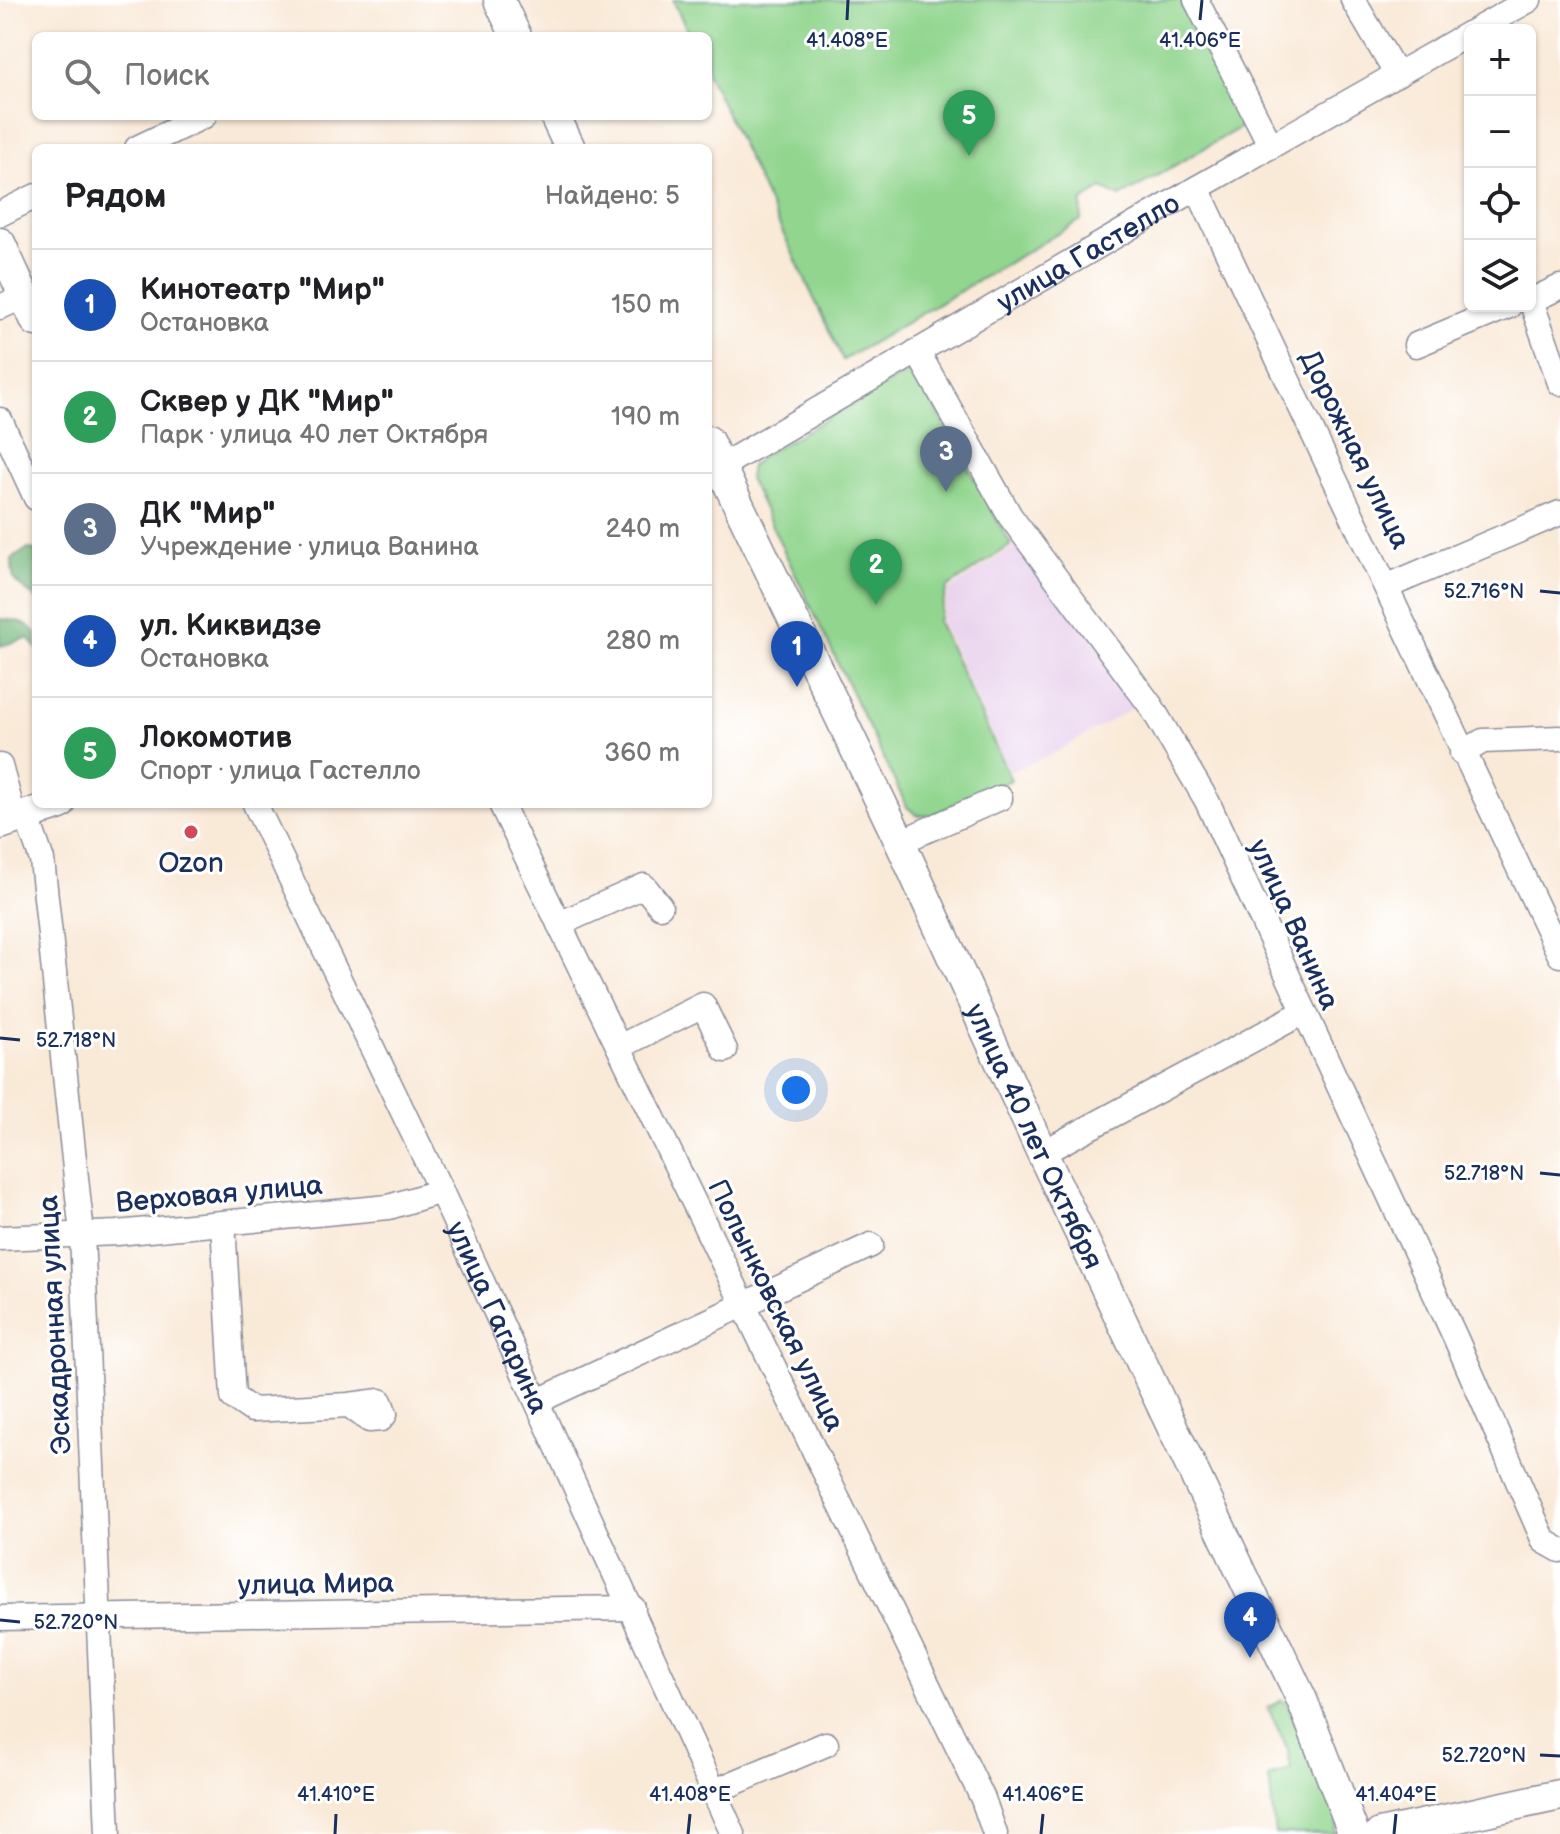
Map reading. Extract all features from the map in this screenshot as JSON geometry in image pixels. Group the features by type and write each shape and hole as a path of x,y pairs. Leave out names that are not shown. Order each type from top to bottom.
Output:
{"main road":[{"path":"499,0 514,32"},
{"path":"557,120 568,144"},
{"path":"0,243 20,308"},
{"name":"улица 40 лет Октября","path":"712,461 900,842 1042,1153 1302,1700 1354,1834"},
{"path":"14,821 49,808"},
{"path":"1380,1834 1560,1795"}],"street":[{"path":"1196,0 1271,146"},
{"path":"1353,0 1397,75"},
{"path":"1485,24 1514,4"},
{"name":"улица Гастелло","path":"712,461 917,351 1464,36"},
{"path":"145,144 196,120"},
{"name":"Дорожная улица","path":"1197,188 1560,955"},
{"path":"0,214 32,198"},
{"path":"1536,298 1560,287"},
{"path":"1416,345 1495,312"},
{"path":"1534,312 1560,383"},
{"name":"улица Ванина","path":"917,351 1010,516 1151,706 1199,788 1456,1339 1544,1541 1560,1550"},
{"path":"0,420 32,489"},
{"path":"1388,586 1560,513"},
{"path":"1462,753 1483,741 1560,738"},
{"name":"Эскадронная улица","path":"0,766 14,821 42,860 82,1234 108,1834"},
{"path":"900,842 1000,798"},
{"name":"улица Гагарина","path":"257,808 441,1191 733,1834"},
{"name":"Полынковская улица","path":"503,808 983,1799 995,1834"},
{"path":"559,924 644,886 660,906"},
{"path":"619,1047 703,1005 725,1050"},
{"path":"1042,1153 1302,1013"},
{"name":"Верховая улица","path":"0,1238 223,1223 389,1207 441,1191"},
{"path":"223,1223 233,1397 252,1410 349,1405"},
{"path":"538,1401 871,1245"},
{"name":"улица Мира","path":"0,1618 633,1608"},
{"path":"715,1791 826,1744"}],"shaded area":[{"path":"1021,542 1141,703 1056,752 1010,772 941,622 949,590"}],"green space":[{"path":"673,0 1182,0 1246,124 1120,197 1103,188 1082,201 1081,220 843,360 712,82 712,32 688,32"},
{"path":"914,369 1011,545 947,588 938,622 1011,780 929,816 917,815 907,807 749,478 751,466 762,456"},
{"path":"27,549 32,550 32,596 15,580 12,559"},
{"path":"0,619 20,622 32,629 32,643 28,638 0,646"},
{"path":"1282,1700 1287,1704 1338,1817 1335,1834 1275,1834 1269,1777 1291,1769 1288,1750 1268,1708"}],"place":[{"name":"Локомотив","path":"969,156"},
{"name":"ДК \"Мир\"","path":"946,492"},
{"name":"Сквер у ДК \"Мир\"","path":"876,605"},
{"name":"Кинотеатр \"Мир\"","path":"797,687"},
{"name":"Ozon","path":"191,832"},
{"name":"ул. Киквидзе","path":"1250,1658"}]}
